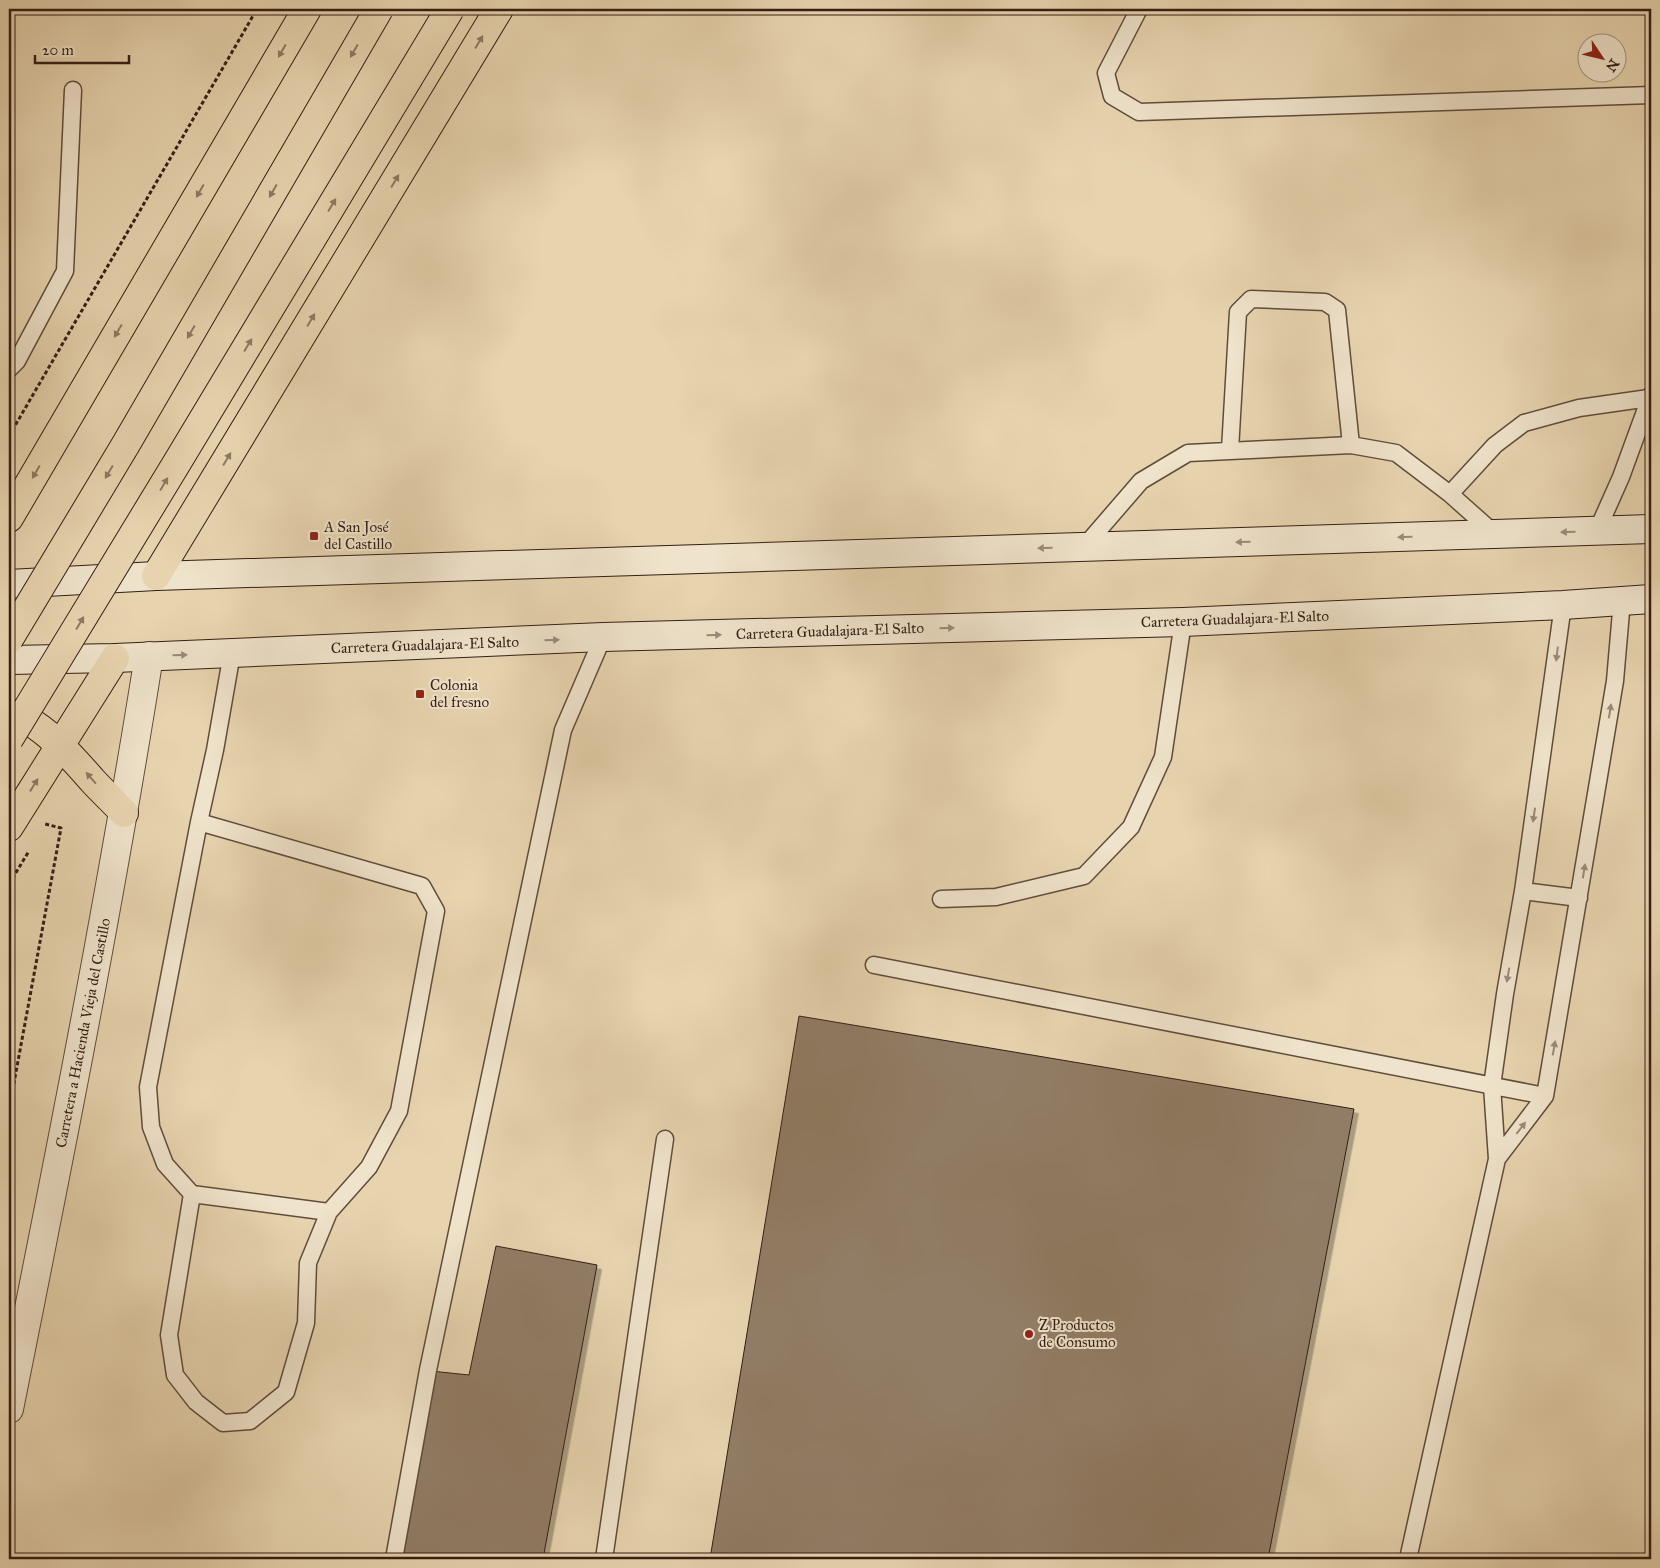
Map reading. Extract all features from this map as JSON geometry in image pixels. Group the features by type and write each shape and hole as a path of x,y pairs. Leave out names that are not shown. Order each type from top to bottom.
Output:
{"highway":[{"path":"9,518 307,9"},
{"path":"9,639 136,427 379,9"},
{"path":"9,739 450,9"},
{"path":"156,576 499,9"},
{"path":"9,827 114,658"},
{"path":"9,713 15,714 38,728 59,745 124,813"}],"main road":[{"path":"9,584 156,576 1651,529"},
{"name":"Carretera Guadalajara-El Salto","path":"9,660 114,658 603,638 1183,622 1562,605 1651,599"},
{"name":"Carretera a Hacienda Vieja del Castillo","path":"9,1409 60,1154 124,813 150,656"}],"lane":[{"path":"1139,9 1106,73 1112,96 1139,112 1651,95"},
{"path":"9,369 18,361 64,271 73,90"},
{"path":"1230,450 1238,312 1251,299 1325,302 1337,310 1351,446"},
{"path":"1450,494 1495,445 1524,423 1579,408 1650,396 1621,477 1597,531"},
{"path":"1084,547 1141,481 1188,453 1351,446 1396,453 1450,494 1495,534"},
{"path":"1497,1159 1545,1096 1615,681 1622,600"},
{"path":"1408,1559 1497,1159 1492,1086 1504,994 1523,891 1562,605"},
{"path":"940,899 996,897 1084,876 1131,827 1164,756 1183,622"},
{"path":"394,1559 428,1370 563,730 603,638"},
{"path":"232,653 215,750 199,822 148,1087 151,1127 165,1164 192,1194 329,1212"},
{"path":"192,1194 169,1335 176,1375 196,1402 223,1423 250,1421 286,1392 306,1323 308,1263 329,1212 369,1167 399,1110 436,911 422,886 199,822"},
{"path":"1523,891 1579,898"},
{"path":"874,965 1545,1096"},
{"path":"604,1559 665,1139"}],"path":[{"path":"9,436 257,9"},
{"path":"9,1110 61,828 45,824"},
{"path":"9,884 29,850"}],"building":[{"name":"Z Productos de Consumo","path":"799,1016 1354,1109 1268,1559 710,1559"},
{"path":"496,1246 597,1265 543,1559 396,1559 431,1371 469,1375"}],"place":[{"name":"A San José del Castillo","path":"314,536"},
{"name":"Colonia del fresno","path":"420,694"},
{"name":"Z Productos de Consumo","path":"1029,1334"}]}
